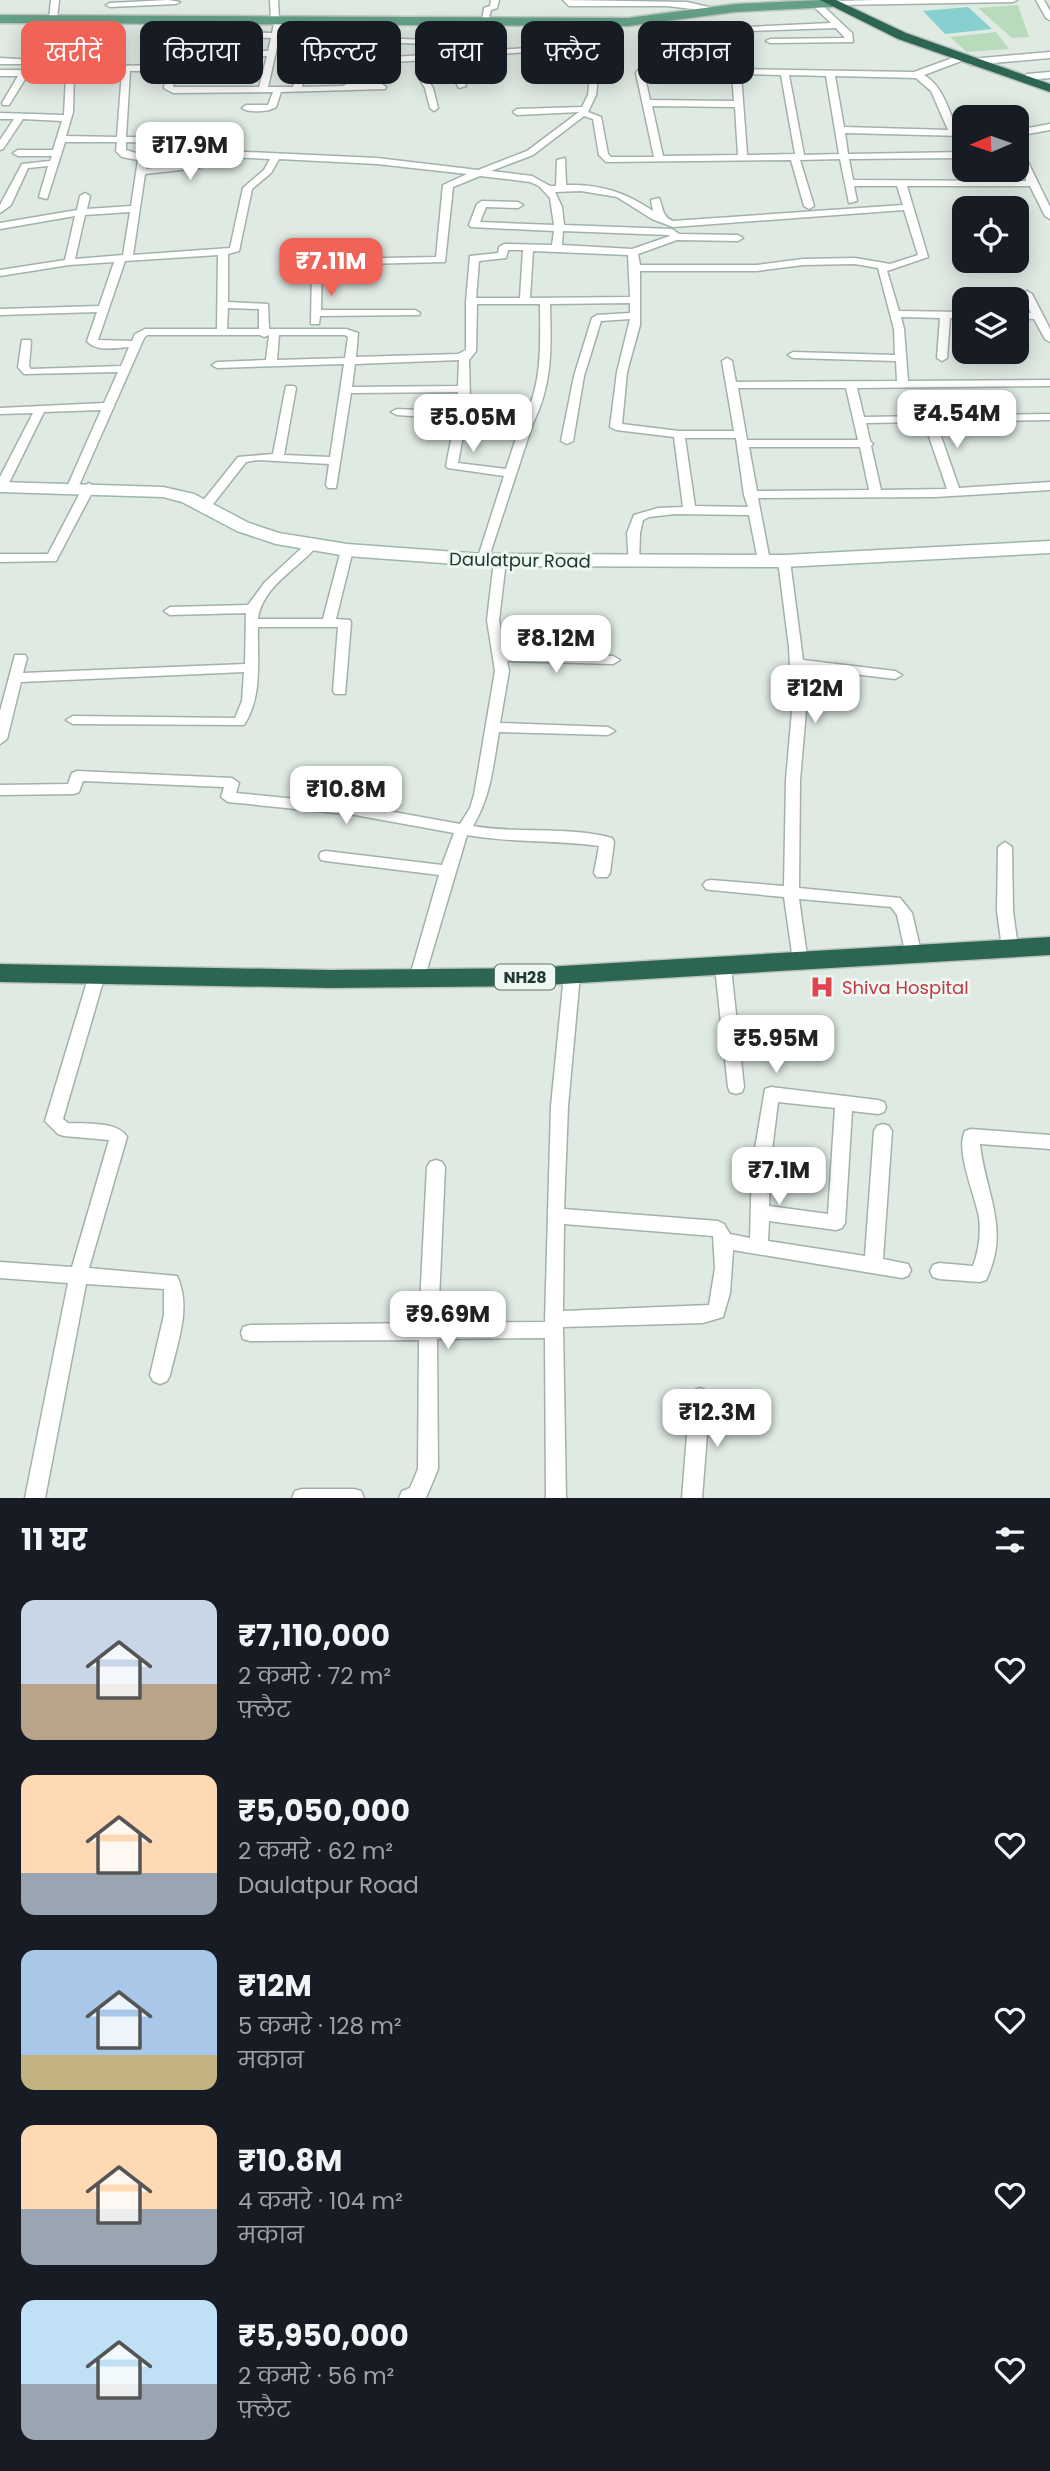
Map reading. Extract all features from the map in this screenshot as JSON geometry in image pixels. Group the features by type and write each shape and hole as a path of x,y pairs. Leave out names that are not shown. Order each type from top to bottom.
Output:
{"highway":[{"path":"829,2 882,28 1050,86"},
{"path":"829,2 971,60 1050,86"},
{"name":"NH28","path":"0,973 417,979 723,968 1050,946"}],"main road":[{"path":"624,21 654,20 718,10 829,2"},
{"path":"0,19 277,21"},
{"path":"304,21 458,21"}],"street":[{"path":"55,0 58,19"},
{"path":"263,89 277,21 274,0"},
{"path":"489,21 488,8 493,8 495,0"},
{"path":"568,0 569,4 686,2 708,5 718,10"},
{"path":"770,41 848,42 849,35 838,25 829,2 1013,0"},
{"path":"1040,0 1050,18"},
{"path":"109,19 110,3 176,2"},
{"path":"754,30 838,25"},
{"path":"263,36 275,36"},
{"path":"263,54 272,54"},
{"path":"915,75 971,60 1050,55"},
{"path":"0,61 21,62"},
{"path":"126,69 140,69"},
{"path":"754,71 915,75 928,79 952,121"},
{"path":"785,71 797,157 809,206"},
{"path":"830,72 852,201"},
{"path":"0,74 21,73"},
{"path":"1027,77 1050,75"},
{"path":"6,103 21,79"},
{"path":"1,86 21,84"},
{"path":"44,197 63,139 69,84"},
{"path":"125,84 120,138 122,153 142,156 142,172 124,260 93,343 136,344"},
{"path":"169,84 168,88 173,90 382,87"},
{"path":"298,89 299,84"},
{"path":"427,84 434,108"},
{"path":"288,262 441,260 447,186 541,147 584,111 592,95 593,84"},
{"path":"642,84 659,160"},
{"path":"737,84 743,158"},
{"path":"246,108 272,107 278,89"},
{"path":"646,103 738,103"},
{"path":"517,112 584,111 597,117 606,159 952,155"},
{"path":"0,116 67,118"},
{"path":"0,147 20,117"},
{"path":"1029,131 1050,127"},
{"path":"842,130 952,133"},
{"path":"63,139 120,138 177,142 226,154 377,161 532,179 556,189 605,190 630,200 664,222 705,224 908,207"},
{"path":"18,153 55,158"},
{"path":"142,172 198,165 226,154"},
{"path":"0,273 69,262 223,252 236,248 248,188 268,170 275,157"},
{"path":"0,210 25,166 55,158"},
{"path":"558,248 556,189 562,160"},
{"path":"1029,176 1050,216"},
{"path":"849,183 1032,182"},
{"path":"635,268 757,268 803,262 855,261 887,266 923,257 901,183"},
{"path":"69,262 85,195"},
{"path":"656,200 657,210 664,222"},
{"path":"519,205 482,204 474,225 672,232 676,237"},
{"path":"0,226 83,212 135,209"},
{"path":"511,473 452,466 464,400 464,360 471,351 474,258 502,256 504,247 633,252 676,237 738,238"},
{"path":"525,299 527,247"},
{"path":"222,333 223,252"},
{"path":"633,252 633,337 622,372 616,427 741,439 867,443"},
{"path":"314,333 317,262"},
{"path":"887,266 882,274 895,314 903,384"},
{"path":"1029,298 1049,336"},
{"path":"471,302 525,299 634,300"},
{"path":"417,979 461,830 477,808 481,795 502,671 494,635 491,561 511,473 528,420 538,402 546,353 545,299"},
{"path":"223,304 264,306 271,363"},
{"path":"1029,313 1050,307"},
{"path":"0,312 104,309"},
{"path":"315,313 415,313"},
{"path":"895,314 952,314"},
{"path":"942,358 945,314"},
{"path":"567,441 579,376 597,318 635,316"},
{"path":"0,558 52,558 81,487 107,406 139,336 145,332 354,335 332,485"},
{"path":"26,342 23,367 28,372 125,369"},
{"path":"217,365 468,355"},
{"path":"793,355 901,358"},
{"path":"727,362 764,561"},
{"path":"731,385 1050,383"},
{"path":"851,384 867,443 876,494"},
{"path":"278,458 290,388"},
{"path":"345,390 462,389"},
{"path":"0,411 107,406"},
{"path":"0,487 40,410"},
{"path":"397,412 528,420"},
{"path":"861,420 1050,417"},
{"path":"929,419 954,492"},
{"path":"680,434 690,512"},
{"path":"206,505 242,459 335,461"},
{"path":"750,495 954,492 1050,486"},
{"name":"Daulatpur Road","path":"0,487 81,487 163,492 206,505 243,527 312,545 491,561 783,561 1050,547"},
{"path":"633,562 638,519 648,513 753,511"},
{"path":"73,720 239,722 244,713 252,668 253,616 261,595 312,545"},
{"path":"329,622 347,550"},
{"path":"783,561 796,663 799,711 793,780 791,893 800,963"},
{"path":"170,611 347,625 340,691"},
{"path":"501,657 612,660"},
{"path":"0,739 20,658"},
{"path":"796,663 895,675"},
{"path":"14,678 252,668"},
{"path":"491,727 608,731"},
{"path":"0,790 74,789 77,776 232,783 228,797 355,810 494,835 564,835 607,842 601,873"},
{"path":"1006,847 1004,884 1010,948"},
{"path":"326,856 448,871"},
{"path":"711,885 895,902 904,913 914,956"},
{"path":"723,968 736,1087"},
{"path":"35,1498 78,1276 118,1137 104,1132 64,1129 54,1121 97,975"},
{"path":"556,1498 553,1325 558,1097 572,975"},
{"path":"759,1247 768,1098 777,1094 878,1107"},
{"path":"760,1212 836,1223 844,1103"},
{"path":"873,1265 883,1131"},
{"path":"939,1270 980,1274 986,1258 990,1213 974,1170 971,1136 1050,1142"},
{"path":"409,1498 417,1496 429,1469 428,1332 436,1167"},
{"path":"250,1333 428,1332 703,1315 716,1311 722,1298 724,1241 718,1229 556,1216"},
{"path":"724,1241 902,1270"},
{"path":"0,1270 171,1282 175,1291 173,1310 160,1375"},
{"path":"692,1498 700,1397"},
{"path":"302,1498 354,1498"}],"green space":[{"path":"1018,5 1029,37 1012,38 978,8"},
{"path":"996,32 1009,49 967,52 950,37"}],"water":[{"path":"968,7 992,29 945,34 923,11"}],"place":[{"name":"Shiva Hospital","path":"822,987"}]}
